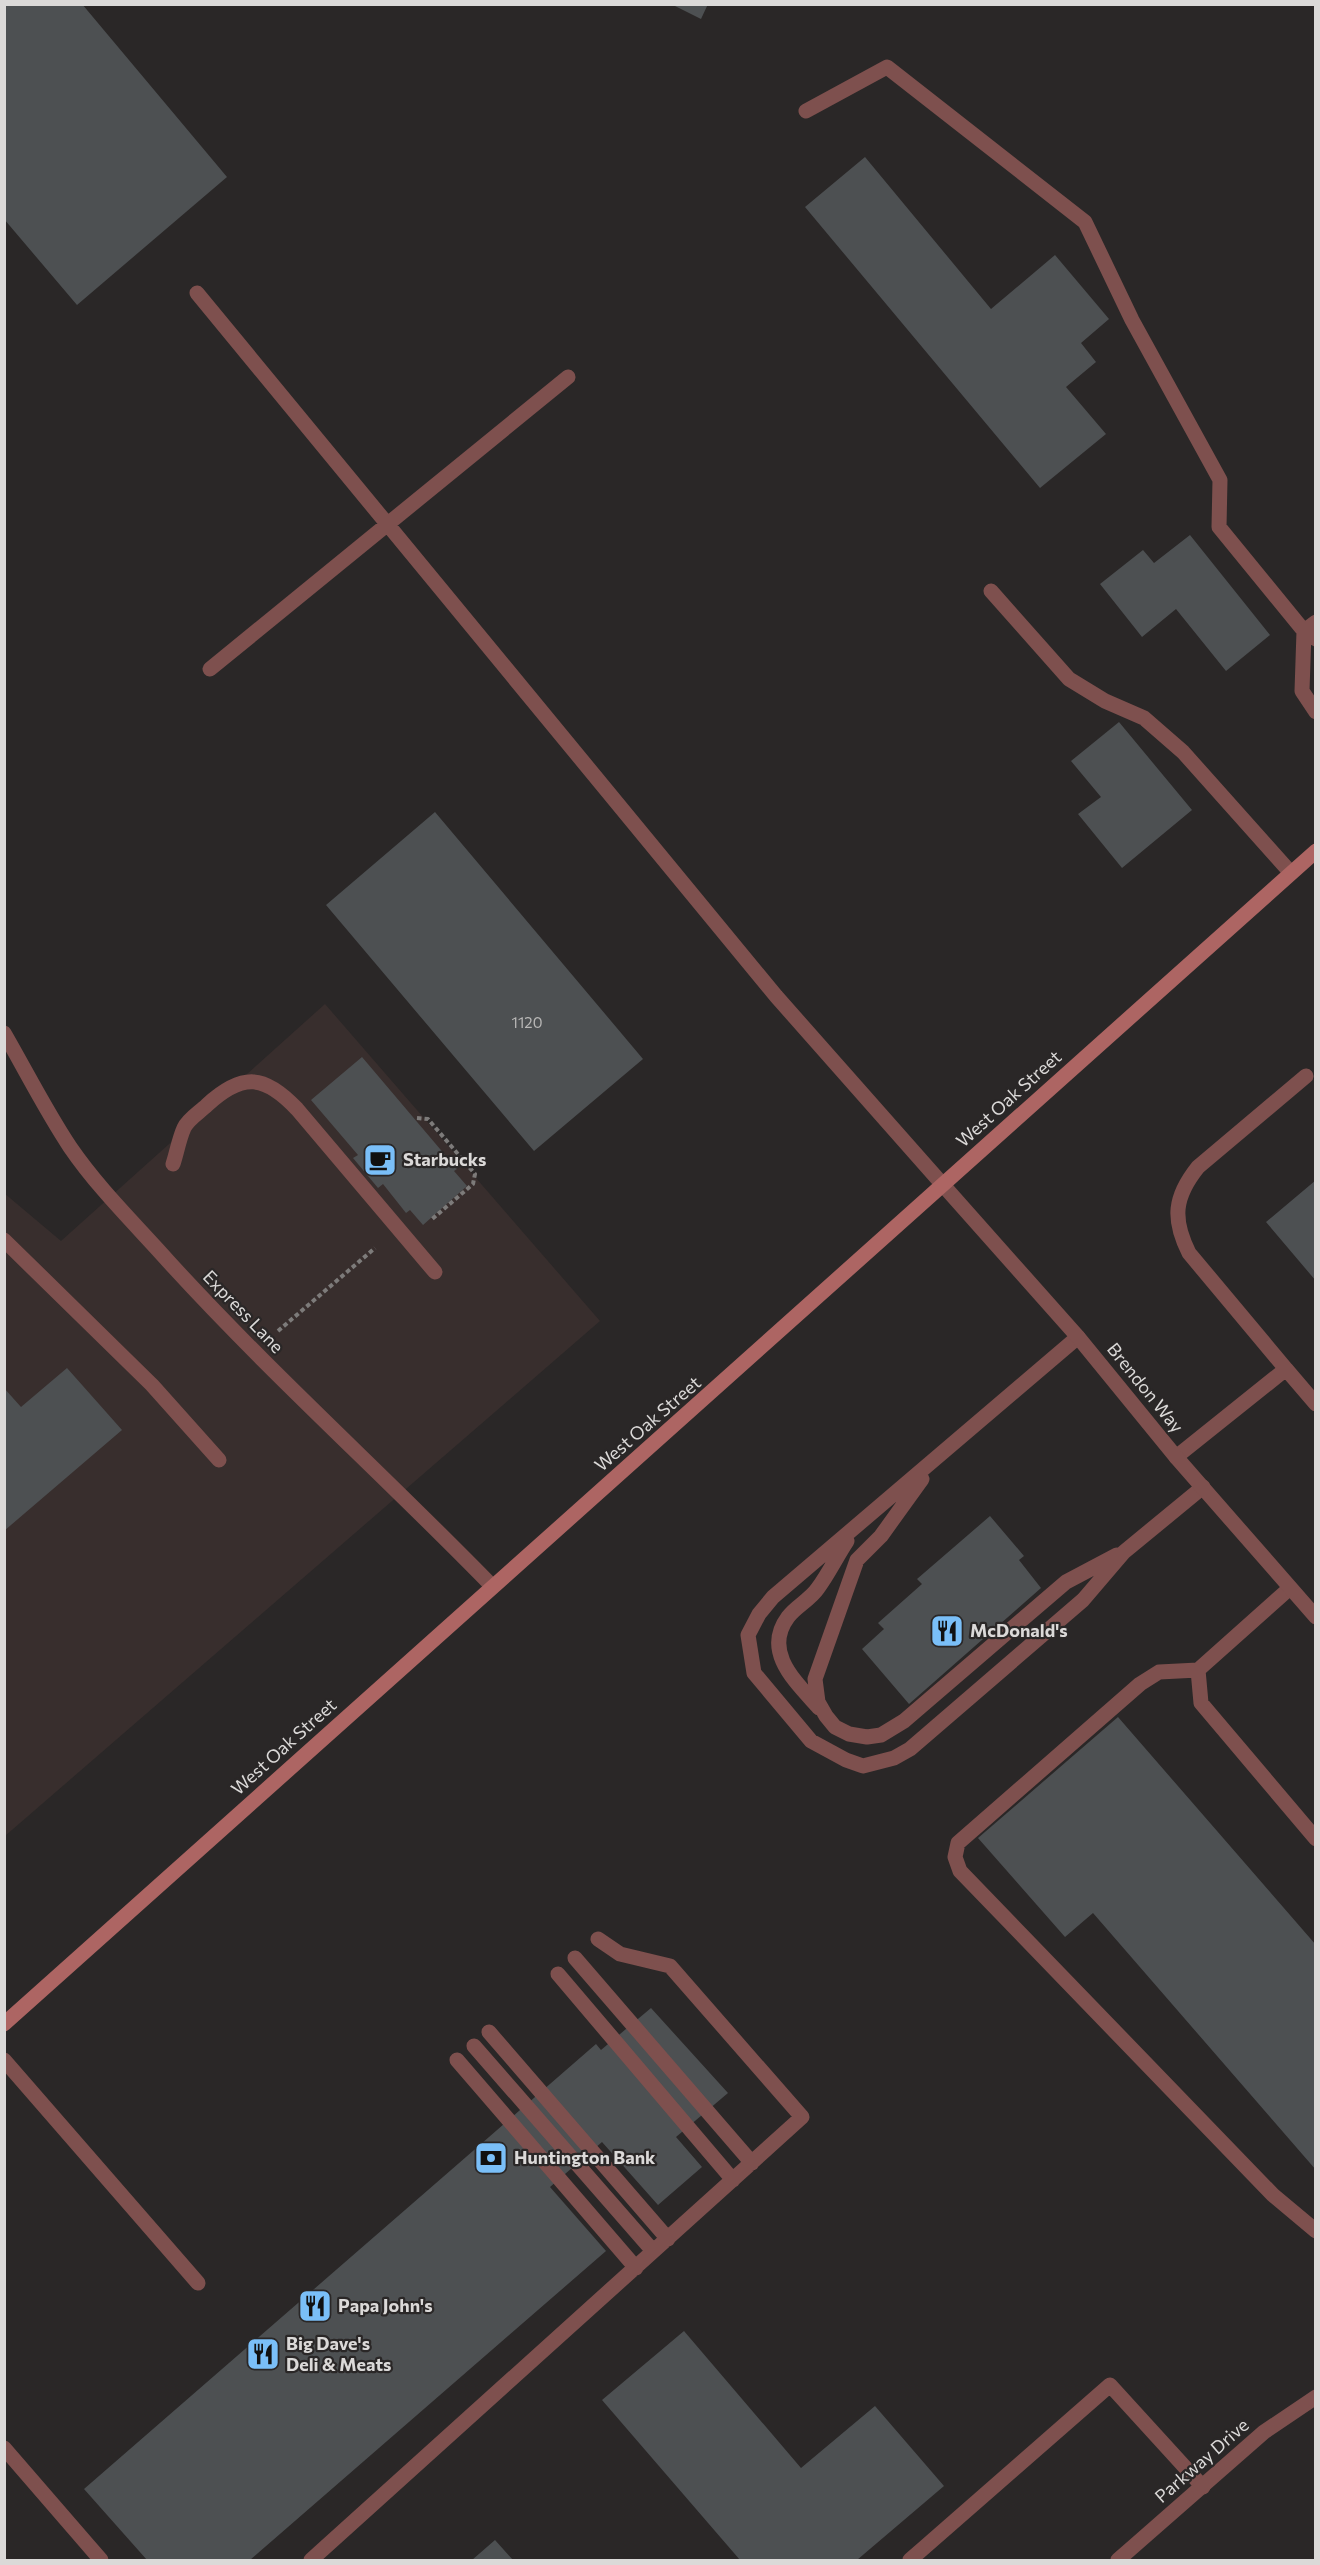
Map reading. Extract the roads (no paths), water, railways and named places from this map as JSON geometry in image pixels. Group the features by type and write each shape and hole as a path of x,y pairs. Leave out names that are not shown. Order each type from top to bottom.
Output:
{"main road":[{"name":"West Oak Street","path":"4,2024 492,1586 726,1381 1316,851"}],"street":[{"path":"806,111 887,67 1085,222 1132,320 1220,480 1219,527 1312,631 1302,691 1316,712"},
{"name":"Brendon Way","path":"197,293 776,996 1078,1337 1176,1457 1316,1617"},
{"path":"210,669 567,377"},
{"path":"991,591 1069,680 1104,701 1144,718 1183,752 1290,873"},
{"name":"Express Lane","path":"4,1033 70,1147 121,1208 209,1305 295,1393 417,1509 492,1586"},
{"path":"1306,1076 1198,1167 1184,1184 1177,1209 1179,1233 1189,1253 1316,1404"},
{"path":"173,1164 184,1126 219,1094 239,1083 261,1082 280,1091 297,1109 435,1272"},
{"path":"4,1240 152,1384 219,1460"},
{"path":"1078,1337 773,1597 759,1614 748,1635 754,1673 811,1741 846,1760 863,1766 894,1758 910,1749 1083,1600 1124,1552 1203,1487"},
{"path":"1176,1457 1286,1370"},
{"path":"826,1716 818,1702 815,1679 857,1560 881,1536 936,1460"},
{"path":"855,1528 818,1589 789,1616 778,1642 780,1657 788,1672 835,1726 849,1734 867,1737 881,1735 904,1721 1066,1582 1124,1552"},
{"path":"1290,1588 1198,1670 1159,1672 1140,1684 958,1843 955,1857 960,1871 1039,1950 1272,2195 1316,2232"},
{"path":"1198,1670 1201,1703 1316,1839"},
{"path":"311,2560 802,2117 670,1966 620,1954 598,1939"},
{"path":"575,1958 752,2163"},
{"path":"558,1974 733,2180"},
{"path":"489,2032 668,2239"},
{"path":"474,2046 653,2251"},
{"path":"4,2060 198,2283"},
{"path":"457,2060 636,2268"},
{"path":"910,2560 1110,2385 1203,2487"},
{"name":"Parkway Drive","path":"1118,2560 1264,2432 1316,2397"},
{"path":"4,2448 101,2560"}],"place":[{"name":"Starbucks","path":"380,1160"},
{"name":"McDonald's","path":"947,1631"},
{"name":"Huntington Bank","path":"491,2158"},
{"name":"Papa John's","path":"315,2306"},
{"name":"Big Dave's Deli & Meats","path":"263,2354"}]}
